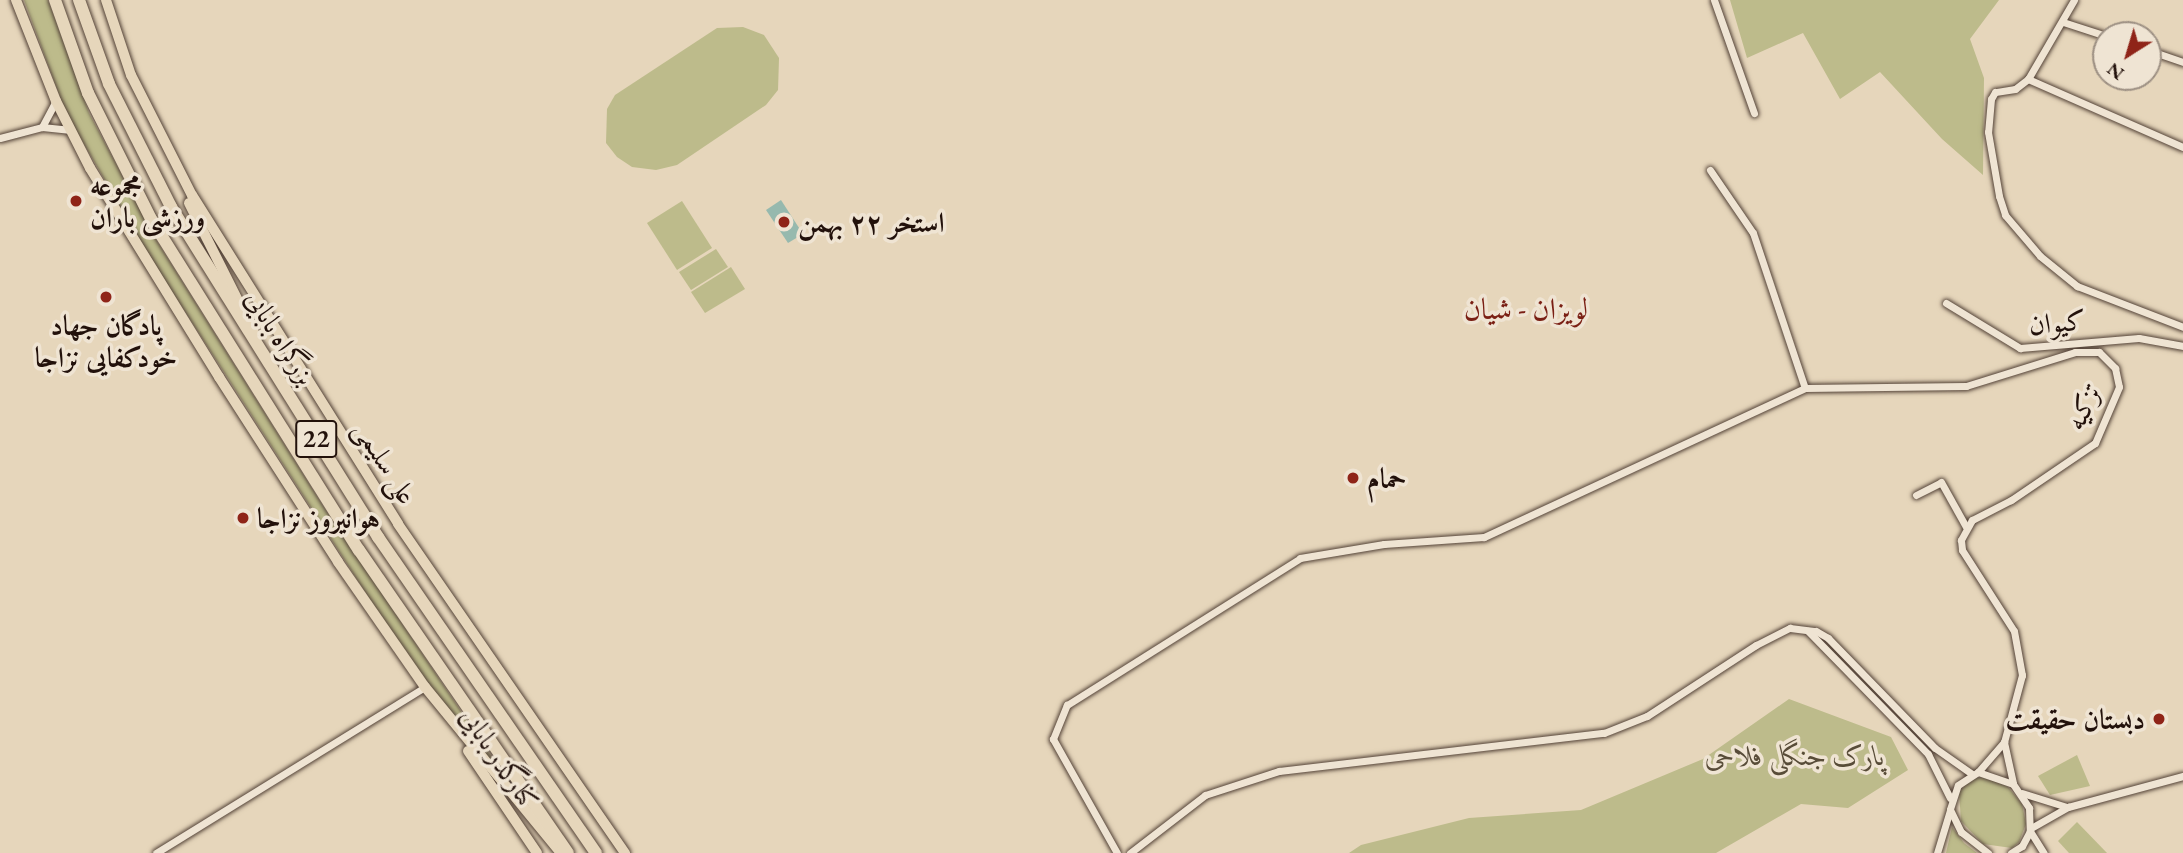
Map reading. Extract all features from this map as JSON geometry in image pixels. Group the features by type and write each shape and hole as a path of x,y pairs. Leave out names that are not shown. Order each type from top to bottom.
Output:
{"highway":[{"name":"بزرگراه بابایی","path":"55,0 88,93 151,219 359,550 568,853"},
{"name":"بزرگراه بابایی","path":"79,0 137,146 261,351 378,537 596,853"}],"main road":[{"path":"16,0 56,101 71,130 156,277 338,562 425,687 561,853"},
{"name":"علی سلیمی","path":"106,0 131,75 159,136 398,524 625,853"},
{"path":"159,136 242,303 261,351"},
{"name":"کنارگذر بابایی","path":"425,687 537,853"}],"street":[{"path":"1714,0 1754,113"},
{"path":"2074,0 2028,79 2015,89 1995,92 1991,99 1987,132 2006,215 2040,256 2077,286 2183,327"},
{"path":"2063,22 2092,31"},
{"path":"2162,55 2183,62"},
{"path":"2028,79 2183,147"},
{"path":"41,127 56,101"},
{"path":"0,138 41,127 71,130"},
{"path":"1117,853 1053,739 1067,705 1300,558 1384,544 1485,537 1805,387 1754,233 1710,170"},
{"name":"کیوان","path":"1946,303 2020,348 2139,338 2183,346"},
{"name":"تزکیه","path":"1805,387 1966,386 2075,352 2099,352 2115,369 2119,387 2095,443 1966,527"},
{"path":"1916,495 1941,482 1966,527 1962,550 2014,631 2022,675 2004,742 2013,784"},
{"path":"1130,853 1205,795 1279,771 1604,733 1647,716 1756,645 1790,628 1828,638 1935,748 1975,773 2013,784 2021,792 2029,808 2031,830 2044,853"},
{"path":"1808,631 1928,754 1950,799 1950,809 1937,853"},
{"path":"156,853 425,687"},
{"path":"1950,799 2004,742"},
{"path":"1928,754 1935,748"},
{"path":"2011,853 2022,846 2031,830 2068,807 2183,776"},
{"path":"2021,792 2068,807"},
{"path":"1950,809 1961,832 1988,853"}],"green space":[{"path":"24,0 48,0 89,113 158,243 323,506 528,811 448,713 378,612 143,246 66,113"},
{"path":"1730,0 1999,0 1970,39 1984,78 1983,175 1942,139 1880,72 1840,99 1803,33 1747,58"},
{"path":"743,27 764,35 779,58 778,90 766,105 677,165 656,170 632,167 617,157 606,143 607,109 615,95 717,28"},
{"path":"682,201 712,248 677,270 647,223"},
{"path":"716,249 728,267 691,290 679,272"},
{"path":"731,267 745,289 705,313 691,292"},
{"name":"پارک جنگلی فلاحی","path":"1789,699 1891,737 1908,770 1848,808 1801,804 1716,853 1349,853 1361,845 1469,818 1581,810 1703,759"},
{"path":"2077,755 2090,786 2050,795 2038,776"},
{"path":"1985,777 2008,787 2022,804 2026,824 2019,842 2012,848 1983,844 1961,821 1959,792 1971,779"},
{"path":"2077,822 2107,853 2069,853 2058,841"},
{"path":"1952,827 1964,843 1977,853 1946,853"}],"water":[{"name":"استخر ۲۲ بهمن","path":"781,200 803,234 788,243 766,210"}],"place":[{"name":"مجموعه ورزشی باران","path":"76,201"},
{"name":"استخر ۲۲ بهمن","path":"784,222"},
{"name":"پادگان جهاد خودکفایی نزاجا","path":"106,297"},
{"name":"حمام","path":"1353,478"},
{"name":"هوانیروز نزاجا","path":"243,518"},
{"name":"دبستان حقیقت","path":"2159,719"}],"district":[{"name":"لویزان - شیان","path":"1526,309"}]}
